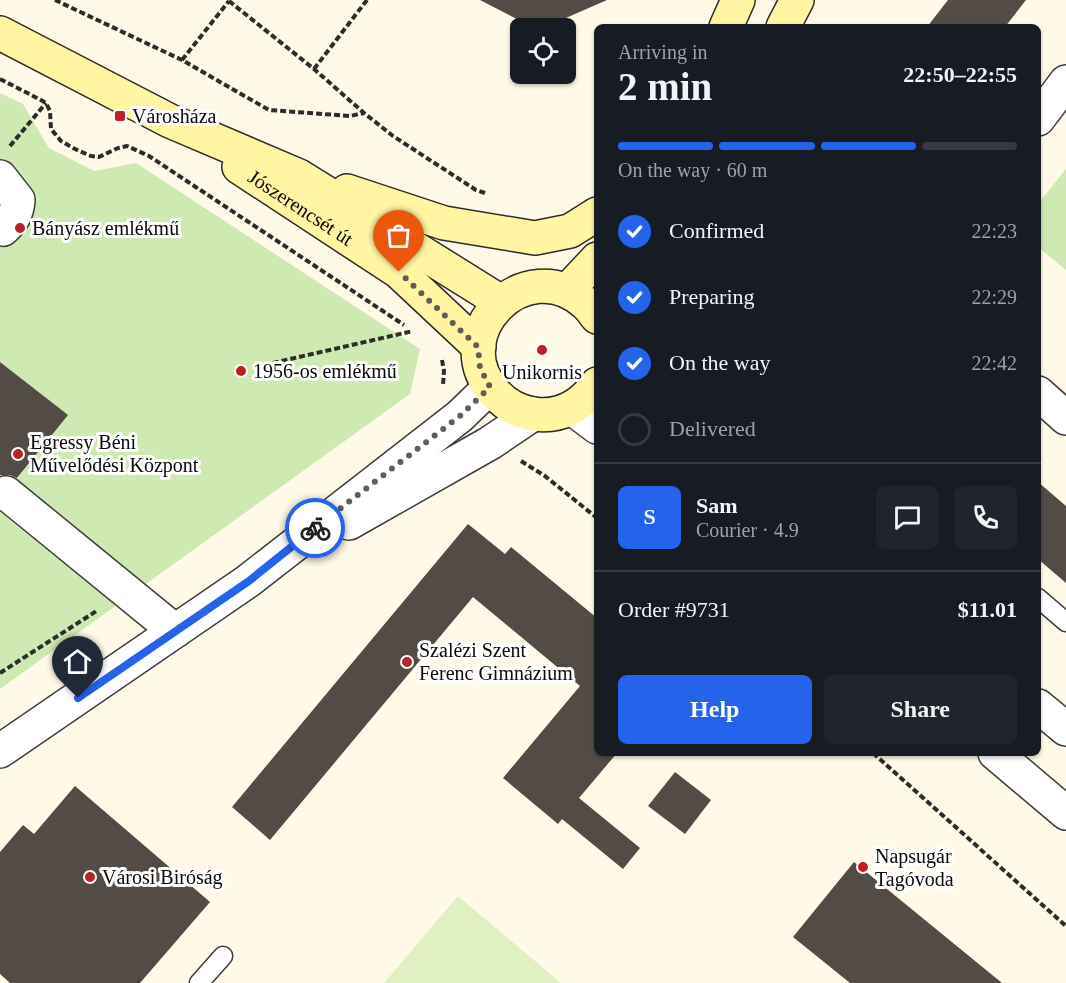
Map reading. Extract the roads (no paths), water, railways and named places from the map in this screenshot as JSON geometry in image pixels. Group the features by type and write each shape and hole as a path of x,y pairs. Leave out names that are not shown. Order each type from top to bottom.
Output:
{"street":[{"path":"727,24 738,0"},
{"path":"785,24 797,0"},
{"name":"Jószerencsét út","path":"0,33 170,121 299,176 501,302"},
{"path":"1041,115 1066,82"},
{"name":"Jószerencsét út","path":"170,121 399,272 478,347"},
{"path":"0,228 3,229 11,222 17,212 18,200 4,163"},
{"path":"299,176 444,223 535,238 570,231 594,216"},
{"path":"567,291 594,262"},
{"path":"594,313 585,302 567,291 553,287 532,288 512,294 489,315 478,347 480,368 490,387 501,400 516,410 546,415 560,412 585,417 588,396 594,388"},
{"path":"0,751 249,581 460,416 490,387"},
{"path":"1041,396 1066,418"},
{"path":"249,581 490,443 533,414"},
{"path":"6,493 175,631"},
{"path":"1041,708 1066,729"},
{"path":"999,756 1066,813"}],"lane":[{"path":"1041,601 1066,622"},
{"path":"199,983 224,956"}],"place":[{"name":"Városháza","path":"120,116"},
{"name":"Bányász emlékmű","path":"20,228"},
{"name":"Unikornis","path":"542,350"},
{"name":"1956-os emlékmű","path":"241,371"},
{"name":"Egressy Béni Művelődési Központ","path":"18,454"},
{"name":"Szalézi Szent Ferenc Gimnázium","path":"407,662"},
{"name":"Napsugár Tagóvoda","path":"863,867"},
{"name":"Városi Biróság","path":"90,877"}]}
